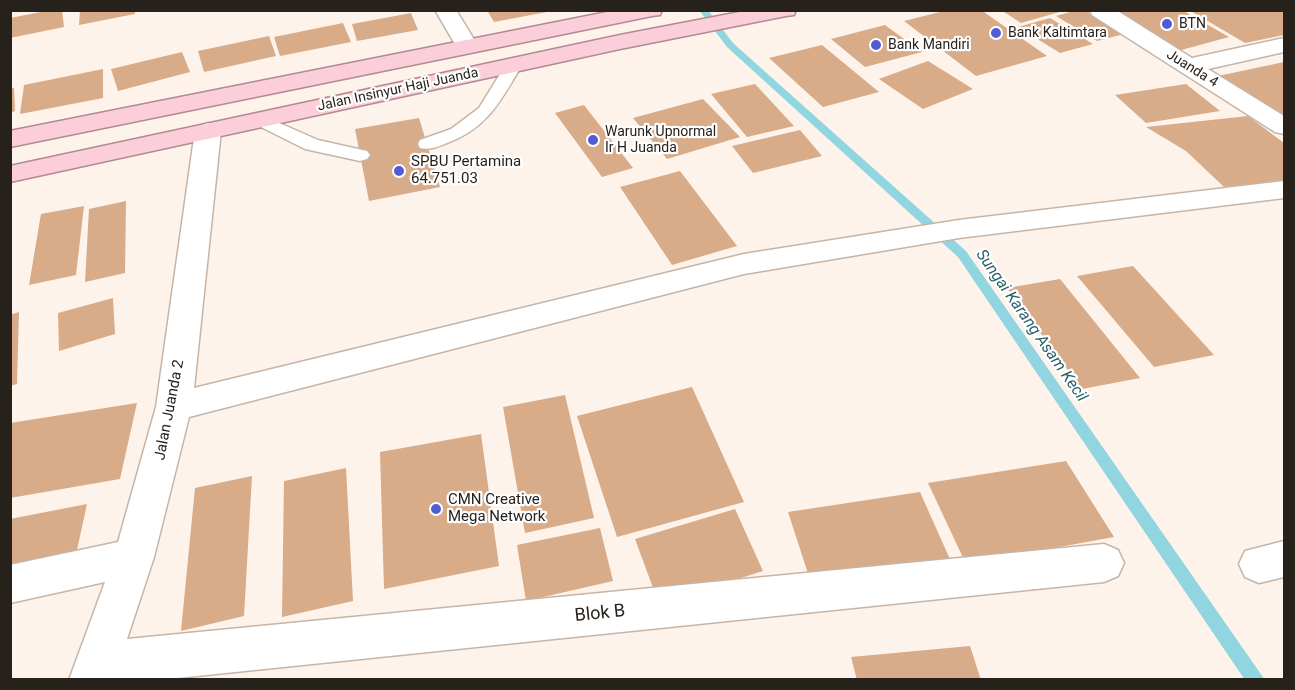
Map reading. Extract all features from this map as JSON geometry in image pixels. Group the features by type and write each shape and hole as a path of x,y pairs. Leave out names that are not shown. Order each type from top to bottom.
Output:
{"highway":[{"name":"Jalan Insinyur Haji Juanda","path":"10,139 652,10"},
{"name":"Jalan Insinyur Haji Juanda","path":"10,174 620,42 783,11"}],"street":[{"path":"445,10 467,46"},
{"name":"Juanda 4","path":"1100,10 1284,127"},
{"path":"1188,66 1284,45"},
{"name":"Jalan Juanda 2","path":"93,672 134,557 174,407 208,131"},
{"path":"174,407 744,264 959,229 1284,190"},
{"path":"10,584 134,557"},
{"name":"Blok B","path":"93,672 1104,563"}],"lane":[{"path":"427,144 458,133 486,111 514,65"},
{"path":"261,120 312,145 360,155"}],"building":[{"path":"62,10 64,27 10,38 10,18"},
{"path":"80,10 135,10 135,14 79,25"},
{"path":"487,10 547,10 547,12 494,22"},
{"path":"948,10 981,10 1047,56 976,76 904,21"},
{"path":"1001,10 1063,10 1063,11 1021,23"},
{"path":"1085,10 1124,34 1097,41 1056,16"},
{"name":"BTN","path":"1106,10 1182,10 1229,37 1174,52"},
{"path":"1189,10 1284,10 1284,35 1245,43"},
{"path":"411,13 418,30 357,41 352,24"},
{"path":"1050,18 1093,44 1060,53 1018,27"},
{"path":"343,23 351,42 280,56 274,37"},
{"name":"Bank Mandiri","path":"885,25 922,52 865,67 831,39"},
{"path":"269,36 276,56 204,72 198,51"},
{"path":"822,45 879,92 823,107 769,58"},
{"path":"182,52 190,72 118,91 111,69"},
{"path":"928,61 973,89 923,109 879,79"},
{"path":"1284,62 1284,118 1218,76"},
{"path":"103,69 103,98 20,114 24,85"},
{"path":"755,84 794,126 747,137 711,94"},
{"path":"1186,84 1220,111 1146,123 1115,95"},
{"path":"14,88 15,111 10,113 10,89"},
{"path":"703,99 740,137 667,159 633,118"},
{"name":"Warunk Upnormal Ir H Juanda","path":"584,105 633,168 602,177 555,113"},
{"path":"1248,116 1284,143 1284,180 1224,187 1186,151 1146,127"},
{"name":"SPBU Pertamina 64.751.03","path":"419,118 440,187 369,201 355,129"},
{"path":"800,130 822,156 753,173 732,146"},
{"path":"680,171 737,246 672,265 620,187"},
{"path":"126,201 125,273 85,282 89,209"},
{"path":"84,206 76,275 29,285 41,214"},
{"path":"1133,266 1214,355 1154,367 1077,276"},
{"path":"1060,279 1140,378 1082,389 1007,288"},
{"path":"113,298 115,334 59,351 58,313"},
{"path":"19,312 17,384 10,386 10,315"},
{"path":"692,387 744,502 617,537 577,416"},
{"path":"565,395 594,518 525,533 503,407"},
{"path":"137,403 120,479 10,498 10,423"},
{"name":"CMN Creative Mega Network","path":"481,434 499,566 384,589 380,452"},
{"path":"1066,461 1114,537 966,564 928,483"},
{"path":"346,468 353,601 282,617 284,481"},
{"path":"252,476 244,616 181,631 195,488"},
{"path":"920,492 953,566 813,589 788,512"},
{"path":"87,504 75,559 10,572 10,519"},
{"path":"735,509 763,571 659,604 635,539"},
{"path":"600,528 613,581 526,601 517,545"},
{"path":"970,646 981,680 857,680 851,657"}],"waterway":[{"name":"Sungai Karang Asam Kecil","path":"703,10 730,45 962,254 1256,680"}],"place":[{"name":"BTN","path":"1167,24"},
{"name":"Bank Kaltimtara","path":"996,33"},
{"name":"Bank Mandiri","path":"876,45"},
{"name":"Warunk Upnormal Ir H Juanda","path":"593,140"},
{"name":"SPBU Pertamina 64.751.03","path":"399,171"},
{"name":"CMN Creative Mega Network","path":"436,509"}]}
